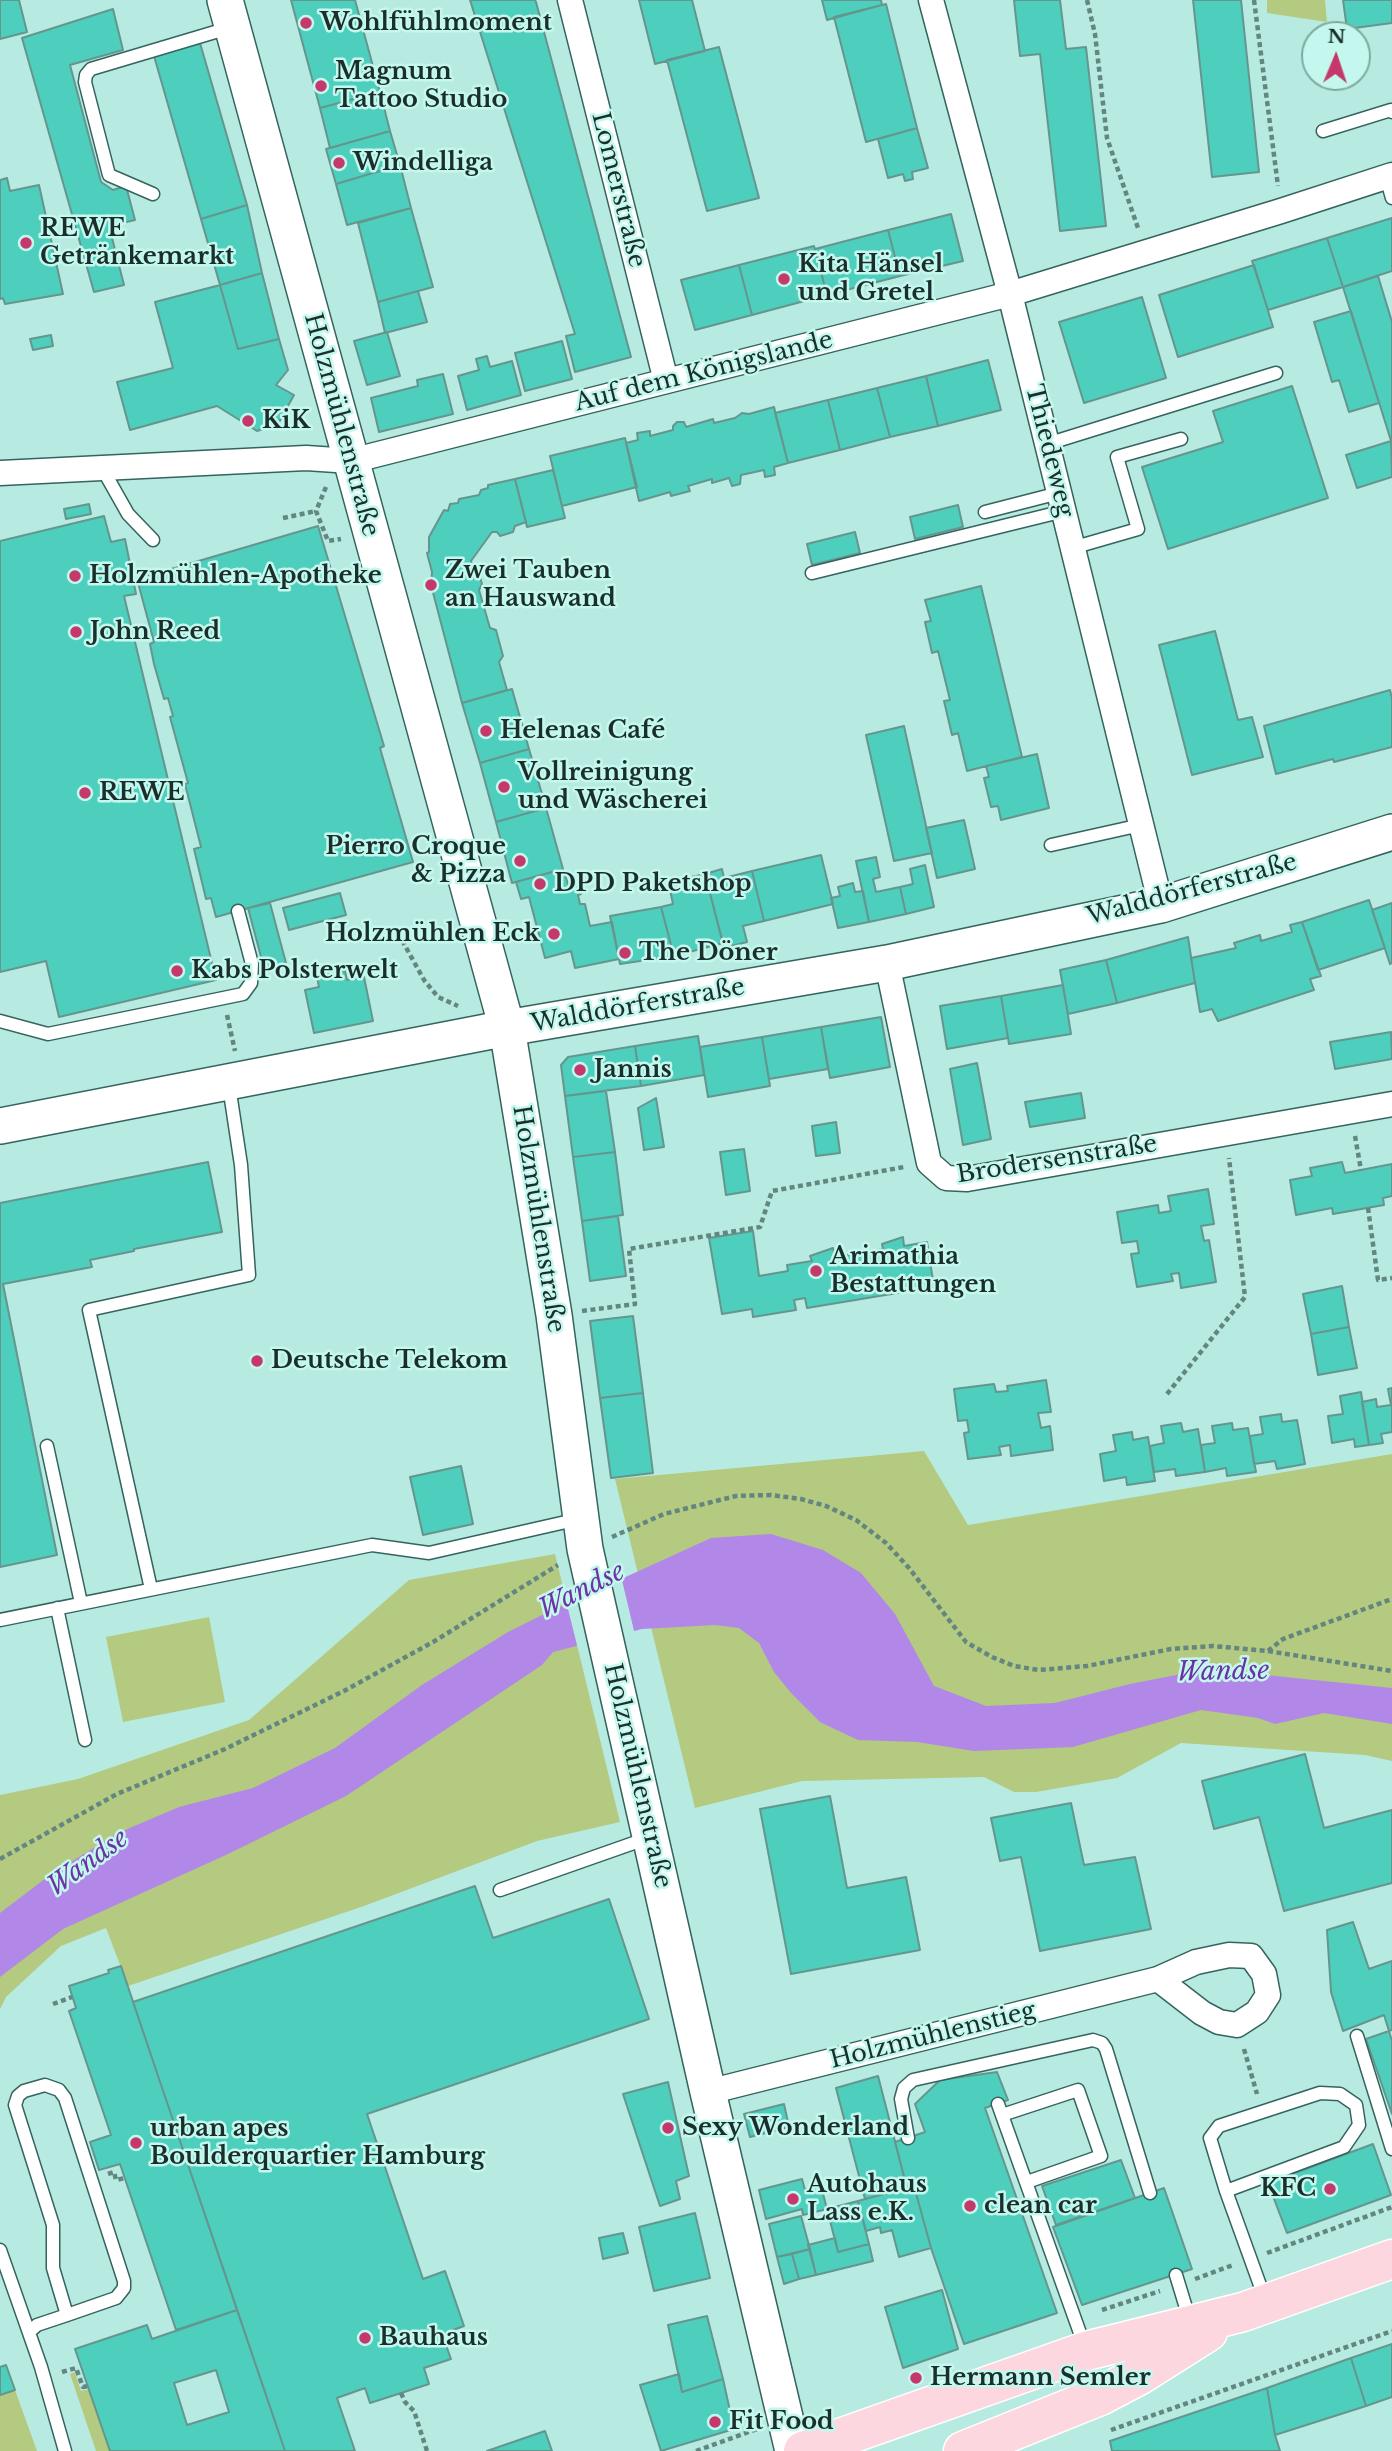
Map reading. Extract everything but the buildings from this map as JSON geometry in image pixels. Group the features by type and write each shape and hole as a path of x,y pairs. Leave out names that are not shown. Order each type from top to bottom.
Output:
{"main road":[{"path":"803,2451 1081,2335 1191,2325 1254,2307 1392,2259"},
{"path":"964,2451 1100,2396 1254,2307"}],"street":[{"name":"Lomerstraße","path":"570,0 666,381"},
{"name":"Thiedeweg","path":"931,0 1010,294 1161,905"},
{"name":"Holzmühlenstraße","path":"228,13 507,1028 554,1315 585,1548 708,2092 793,2451"},
{"name":"Auf dem Königslande","path":"0,473 306,458 351,461 1010,294 1280,211 1390,183"},
{"name":"Walddörferstraße","path":"0,1126 507,1028 887,962 1161,905 1392,832"},
{"name":"Brodersenstraße","path":"887,962 929,1163 946,1178 967,1180 1392,1104"},
{"name":"Holzmühlenstieg","path":"708,2092 1158,1979 1196,1962 1229,1955 1251,1956 1265,1974 1268,1995 1257,2012 1237,2025"},
{"path":"1158,1979 1202,2013 1219,2022 1237,2025"}],"lane":[{"path":"153,194 109,175 85,82 86,75 91,69 228,13"},
{"path":"1323,131 1391,110 1392,112"},
{"path":"1047,444 1276,373"},
{"path":"1072,548 1138,529 1117,457 1181,439"},
{"path":"102,468 128,514 153,540"},
{"path":"985,512 1061,502"},
{"path":"812,573 1061,502"},
{"path":"1051,845 1140,825"},
{"path":"0,1021 48,1034 243,994 251,984 252,964 238,911"},
{"path":"151,1589 89,1310 249,1275 242,1165 228,1082"},
{"path":"47,1446 81,1603"},
{"path":"0,1620 372,1545 429,1553 585,1548"},
{"path":"57,1608 85,1740"},
{"path":"500,1890 651,1837"},
{"path":"1357,2036 1392,2149"},
{"path":"908,2138 901,2099 904,2088 913,2080 1093,2040 1102,2043 1106,2049 1150,2193"},
{"path":"29,2332 37,2325 67,2315 116,2298 124,2288 65,2098 60,2090 45,2085 24,2091 18,2096 15,2105 52,2225 53,2268 67,2315"},
{"path":"1027,2182 1101,2156 1079,2090 1000,2109 1043,2228 1060,2261 1081,2335"},
{"path":"1226,2191 1344,2147 1359,2125 1356,2105 1340,2094 1320,2093 1219,2126 1210,2138 1226,2191 1250,2259 1254,2307"},
{"path":"0,2250 29,2332 65,2451"},
{"path":"1177,2279 1191,2325"}],"path":[{"path":"1087,0 1095,34 1107,138 1146,252"},
{"path":"1254,0 1280,211"},
{"path":"283,518 316,511 324,488"},
{"path":"398,933 424,980 438,998"},
{"path":"229,1026 233,1041"},
{"path":"1350,1110 1361,1170"},
{"path":"1167,1394 1245,1297 1226,1133"},
{"path":"554,1315 635,1304 629,1249 760,1227 772,1191 929,1163"},
{"path":"1368,1208 1378,1280 1392,1278"},
{"path":"0,1859 117,1794 225,1749 344,1691 433,1642 585,1548 663,1514 736,1496 771,1495 801,1499 826,1506 856,1520 886,1543 909,1568 966,1642 1014,1666 1039,1670 1087,1666 1171,1649 1213,1646 1268,1651 1392,1671"},
{"path":"1268,1651 1283,1639 1392,1599"},
{"path":"52,2004 72,1997"},
{"path":"1237,2025 1262,2112"},
{"path":"1081,2335 1177,2279 1250,2259 1392,2207"},
{"path":"1099,2434 1392,2332"},
{"path":"67,2371 76,2368 83,2387 88,2386"},
{"path":"401,2393 414,2412 427,2451"},
{"path":"696,2451 764,2427"}],"green space":[{"path":"1267,0 1325,0 1327,21 1320,21 1267,13"},
{"path":"924,1451 968,1525 1392,1454 1392,1761 1365,1755 1181,1743 1117,1778 1036,1792 1014,1792 984,1777 802,1781 695,1808 615,1479"},
{"path":"555,1554 620,1822 537,1841 364,1906 128,1986 106,1928 61,1946 6,1997 0,2009 0,1795 78,1779 249,1720 409,1580"},
{"path":"209,1617 225,1702 123,1722 106,1637"},
{"path":"75,2372 81,2391 89,2389 110,2451 96,2451 70,2374"},
{"path":"15,2390 37,2451 0,2451 0,2395"}],"water":[{"name":"Wandse","path":"771,1534 823,1550 861,1573 895,1614 934,1686 986,1706 1055,1703 1130,1684 1207,1669 1392,1688 1392,1724 1324,1713 1275,1724 1258,1718 1201,1710 1073,1747 974,1751 917,1742 858,1740 820,1722 774,1672 759,1643 739,1628 715,1625 642,1629 553,1652 542,1665 346,1796 228,1854 63,1929 0,1977 0,1913 50,1875 118,1833 179,1807 253,1788 335,1748 422,1685 508,1632 538,1617 711,1538"}],"pier":[{"path":"621,1576 635,1635 578,1649 566,1601"}],"place":[{"name":"Wohlfühlmoment","path":"306,23"},
{"name":"Magnum Tattoo Studio","path":"321,86"},
{"name":"Windelliga","path":"339,163"},
{"name":"REWE Getränkemarkt","path":"26,243"},
{"name":"Kita Hänsel und Gretel","path":"784,279"},
{"name":"KiK","path":"248,421"},
{"name":"Holzmühlen-Apotheke","path":"75,576"},
{"name":"Zwei Tauben an Hauswand","path":"431,585"},
{"name":"John Reed","path":"76,632"},
{"name":"Helenas Café","path":"486,731"},
{"name":"Vollreinigung und Wäscherei","path":"504,787"},
{"name":"REWE","path":"85,793"},
{"name":"Pierro Croque & Pizza","path":"520,861"},
{"name":"DPD Paketshop","path":"540,884"},
{"name":"Holzmühlen Eck","path":"554,934"},
{"name":"The Döner","path":"625,953"},
{"name":"Kabs Polsterwelt","path":"177,971"},
{"name":"Jannis","path":"580,1070"},
{"name":"Arimathia Bestattungen","path":"816,1271"},
{"name":"Deutsche Telekom","path":"257,1361"},
{"name":"Sexy Wonderland","path":"668,2128"},
{"name":"urban apes Boulderquartier Hamburg","path":"136,2143"},
{"name":"KFC","path":"1330,2189"},
{"name":"Autohaus Lass e.K.","path":"793,2199"},
{"name":"clean car","path":"970,2206"},
{"name":"Bauhaus","path":"365,2338"},
{"name":"Hermann Semler","path":"916,2378"},
{"name":"Fit Food","path":"715,2422"}]}
